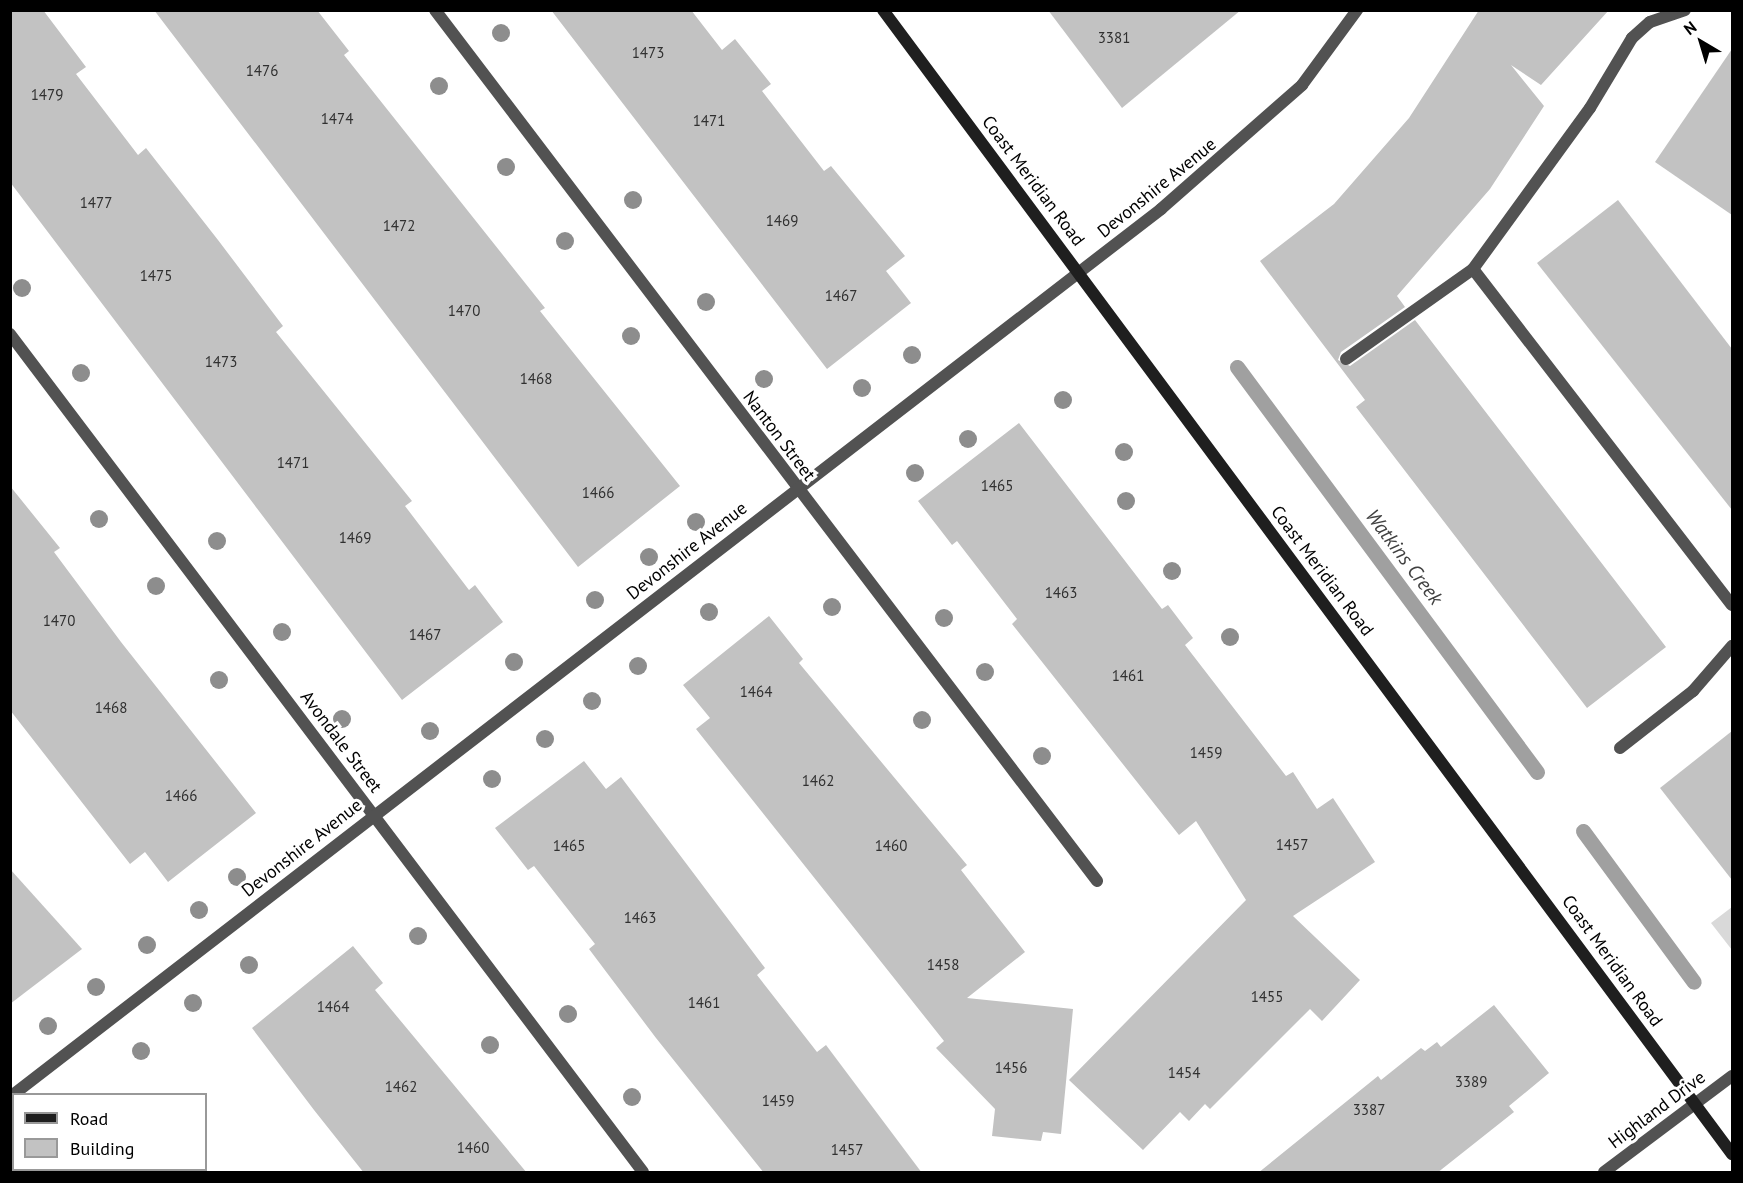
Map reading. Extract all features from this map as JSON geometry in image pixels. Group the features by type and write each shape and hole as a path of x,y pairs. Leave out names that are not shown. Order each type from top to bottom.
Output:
{"main road":[{"name":"Coast Meridian Road","path":"883,10 1732,1154"}],"street":[{"name":"Nanton Street","path":"435,10 796,489 1097,882"},
{"name":"Devonshire Avenue","path":"17,1093 373,815 1079,273 1275,112 1328,54 1357,10"},
{"path":"1346,359 1473,269 1590,108 1632,38 1650,22 1684,10"},
{"path":"1473,269 1732,605"},
{"name":"Avondale Street","path":"10,334 643,1173"},
{"path":"1620,748 1693,691 1732,646"},
{"name":"Highland Drive","path":"1604,1173 1732,1076"}],"shaded area":[{"path":"1732,907 1732,950 1711,923"}],"building":[{"path":"10,10 43,10 86,67 76,74 138,155 146,148 218,240 283,326 276,332 412,501 405,506 469,590 475,585 503,622 402,700 10,182"},
{"path":"154,10 317,10 349,51 344,55 545,308 540,311 680,486 578,567"},
{"path":"551,10 691,10 722,50 735,39 771,84 762,91 824,171 831,166 905,256 886,271 911,303 827,369"},
{"path":"1048,10 1241,10 1122,108"},
{"path":"1479,10 1609,10 1541,85 1511,65 1544,106 1490,189 1397,296 1405,307 1341,352 1338,360 1350,366 1415,320 1666,647 1587,708 1356,407 1365,400 1260,261 1334,204 1409,118"},
{"path":"1732,49 1732,215 1655,162"},
{"path":"1618,200 1732,349 1732,510 1537,263"},
{"path":"1019,423 1162,609 1168,605 1193,638 1185,645 1286,776 1293,772 1317,809 1333,798 1375,862 1293,916 1360,980 1322,1021 1310,1009 1210,1109 1205,1104 1189,1121 1180,1112 1143,1150 1069,1080 1246,900 1196,821 1179,835 1012,624 1017,619 957,541 952,545 918,501"},
{"path":"10,486 60,548 54,552 121,642 256,813 168,882 145,852 130,864 10,710"},
{"path":"769,616 803,659 799,663 967,865 961,870 1025,952 967,998 1073,1009 1061,1134 1043,1132 1041,1141 992,1136 995,1109 936,1048 944,1041 696,729 710,718 683,685"},
{"path":"1732,731 1732,880 1660,788"},
{"path":"584,761 606,789 621,777 765,968 757,975 817,1052 826,1045 922,1173 764,1173 656,1038 589,949 595,944 534,866 528,870 495,828"},
{"path":"10,869 82,949 10,1004"},
{"path":"353,946 383,983 375,990 527,1173 364,1173 314,1110 252,1028"},
{"path":"1494,1005 1549,1073 1509,1106 1514,1112 1437,1173 1258,1173 1378,1076 1381,1080 1421,1048 1425,1051 1437,1042 1441,1047"}],"waterway":[{"name":"Watkins Creek","path":"1237,367 1537,772"},
{"name":"Watkins Creek","path":"1583,831 1694,982"}]}
